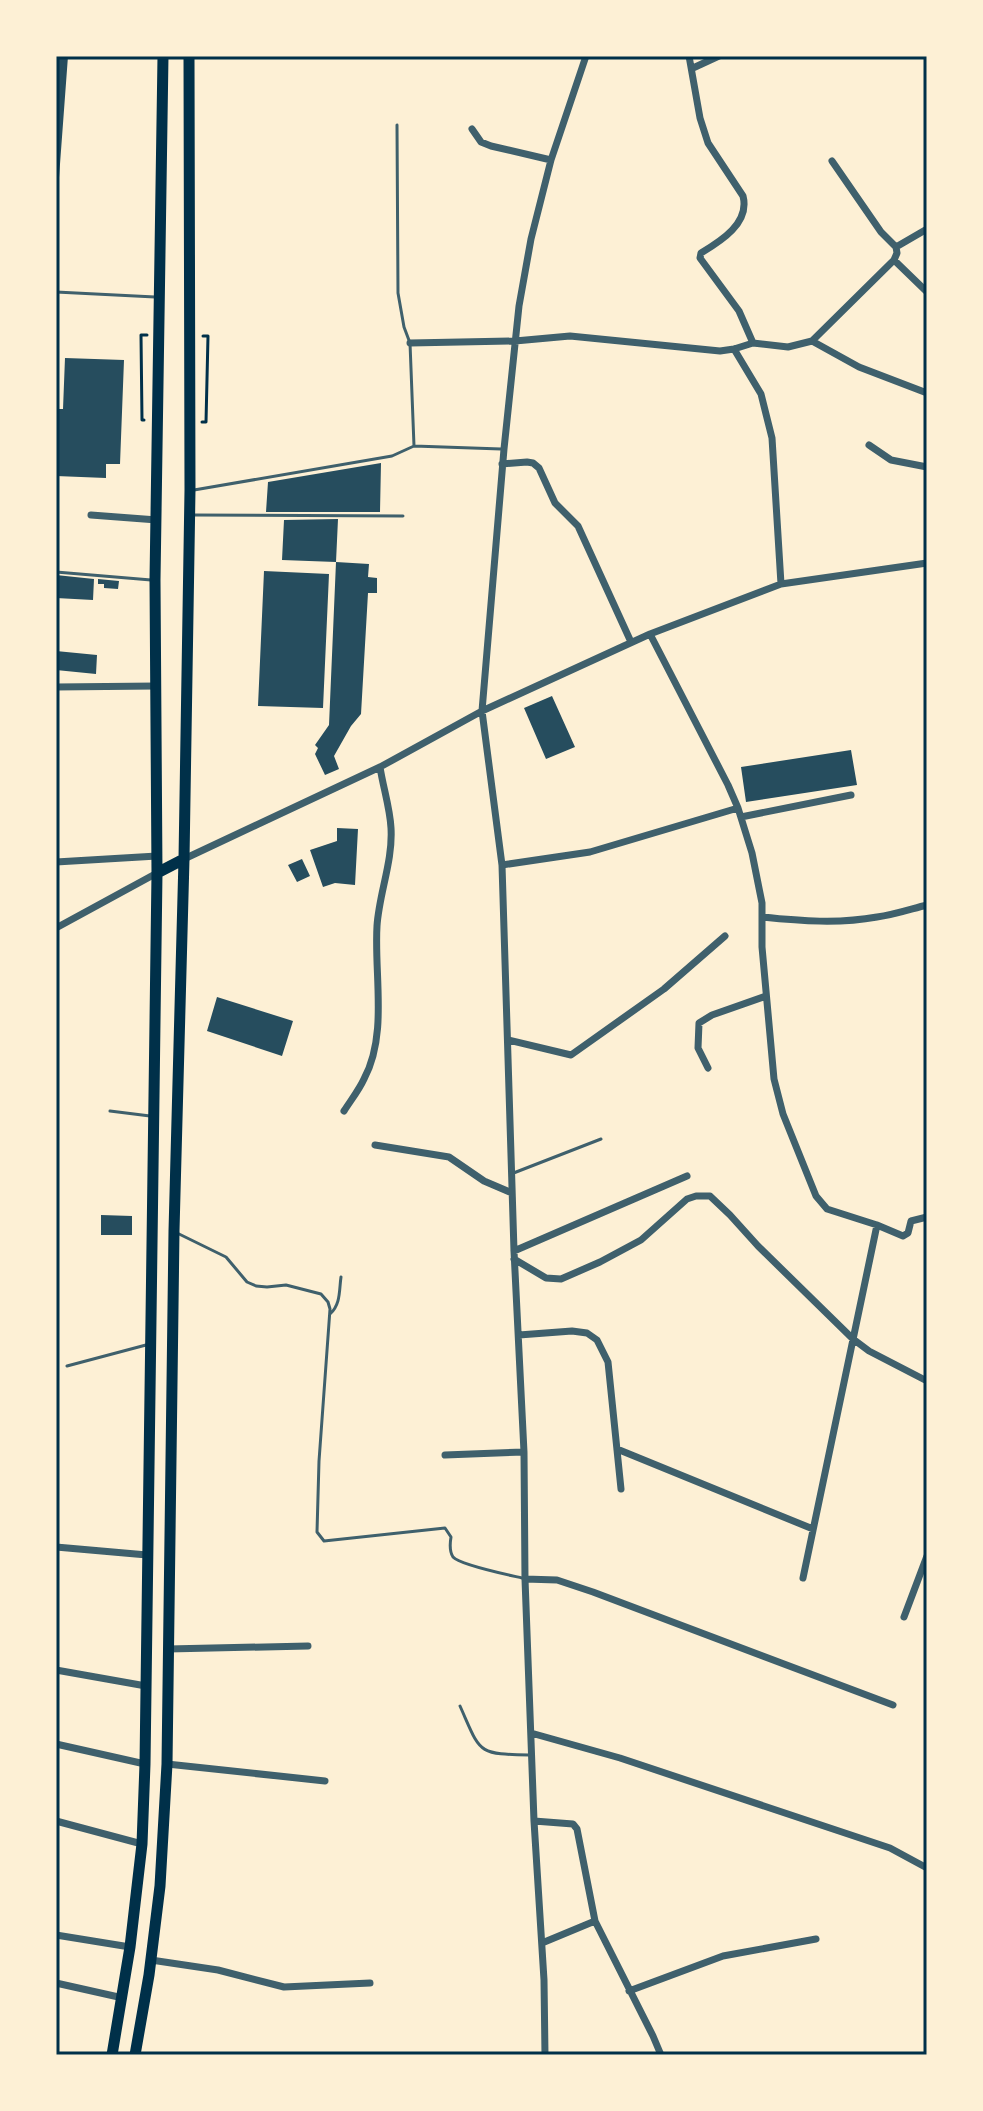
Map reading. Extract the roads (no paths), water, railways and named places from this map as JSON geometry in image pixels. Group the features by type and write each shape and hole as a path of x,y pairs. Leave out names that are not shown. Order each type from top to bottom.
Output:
{"main road":[{"path":"112,2055 123,1998 142,1844 145,1764 157,873 155,580 163,56"},
{"path":"135,2055 160,1886 167,1764 174,1231 190,490 189,56"},
{"path":"157,873 184,859"},
{"path":"146,1650 168,1649"}],"street":[{"path":"545,2055 525,1579 524,1452 514,1255 502,865 482,711 502,464 515,341 531,239 551,160 586,56"},
{"path":"689,56 700,118 708,143 745,201 743,213 732,231 701,253 700,258 739,311 753,343"},
{"path":"693,68 719,56"},
{"path":"472,129 481,142 491,146 551,160"},
{"path":"410,343 515,341 570,336 702,351 734,349 753,343 788,347 812,341 894,260 897,253 896,247 881,232 832,161"},
{"path":"896,247 927,229"},
{"path":"894,260 927,292"},
{"path":"812,341 859,367 927,393"},
{"path":"734,349 761,394 772,438 781,584"},
{"path":"869,445 891,460 927,467"},
{"path":"502,464 527,462 539,468 555,503 578,526 631,642"},
{"path":"91,515 157,520"},
{"path":"184,859 380,767 482,711 650,634 781,584 927,563"},
{"path":"650,634 740,813 752,853 762,903 762,947 774,1079 783,1114 816,1196 827,1209 903,1236 906,1236 911,1221 927,1217"},
{"path":"56,687 156,686"},
{"path":"344,1111 365,1078 373,1057 378,1023 377,928 391,828 380,767"},
{"path":"502,865 590,852 740,813 851,795"},
{"path":"56,862 157,856"},
{"path":"56,928 157,873"},
{"path":"762,917 841,921 878,917 927,905"},
{"path":"508,1040 571,1055 664,989 725,936"},
{"path":"708,1068 698,1048 699,1023 712,1015 766,996"},
{"path":"375,1145 449,1157 484,1181 512,1193"},
{"path":"514,1255 687,1176"},
{"path":"514,1255 546,1278 561,1279 641,1240 687,1199 710,1196 853,1339 869,1351 927,1381"},
{"path":"803,1578 877,1225"},
{"path":"519,1335 572,1331 587,1333 597,1340 608,1362 621,1489"},
{"path":"617,1449 813,1529"},
{"path":"445,1455 524,1452"},
{"path":"56,1547 147,1555"},
{"path":"904,1617 927,1556"},
{"path":"525,1579 557,1580 593,1592 893,1705"},
{"path":"168,1649 308,1646"},
{"path":"56,1670 146,1686"},
{"path":"531,1733 620,1758 890,1848 927,1868"},
{"path":"56,1744 145,1764"},
{"path":"167,1764 325,1781"},
{"path":"56,1821 142,1844"},
{"path":"534,1821 573,1824 577,1829 595,1921 661,2055"},
{"path":"542,1943 595,1921"},
{"path":"56,1935 130,1947"},
{"path":"629,1991 723,1956 816,1939"},
{"path":"151,1960 218,1970 284,1987 370,1983"},
{"path":"56,1983 123,1998"}],"lane":[{"path":"397,125 398,293 410,343 414,446"},
{"path":"56,292 159,297"},
{"path":"190,490 392,456 414,446 504,449"},
{"path":"189,515 403,516"},
{"path":"56,572 155,580"},
{"path":"110,1111 154,1116"},
{"path":"511,1174 601,1139"},
{"path":"174,1231 226,1257 247,1282 256,1286 286,1285 321,1294 328,1302 317,1532 324,1541 445,1528 451,1537 453,1557 463,1563 525,1579"},
{"path":"329,1315 336,1309 341,1277"},
{"path":"67,1366 150,1344"},
{"path":"460,1706 478,1745 484,1750 497,1755 533,1755"}]}
